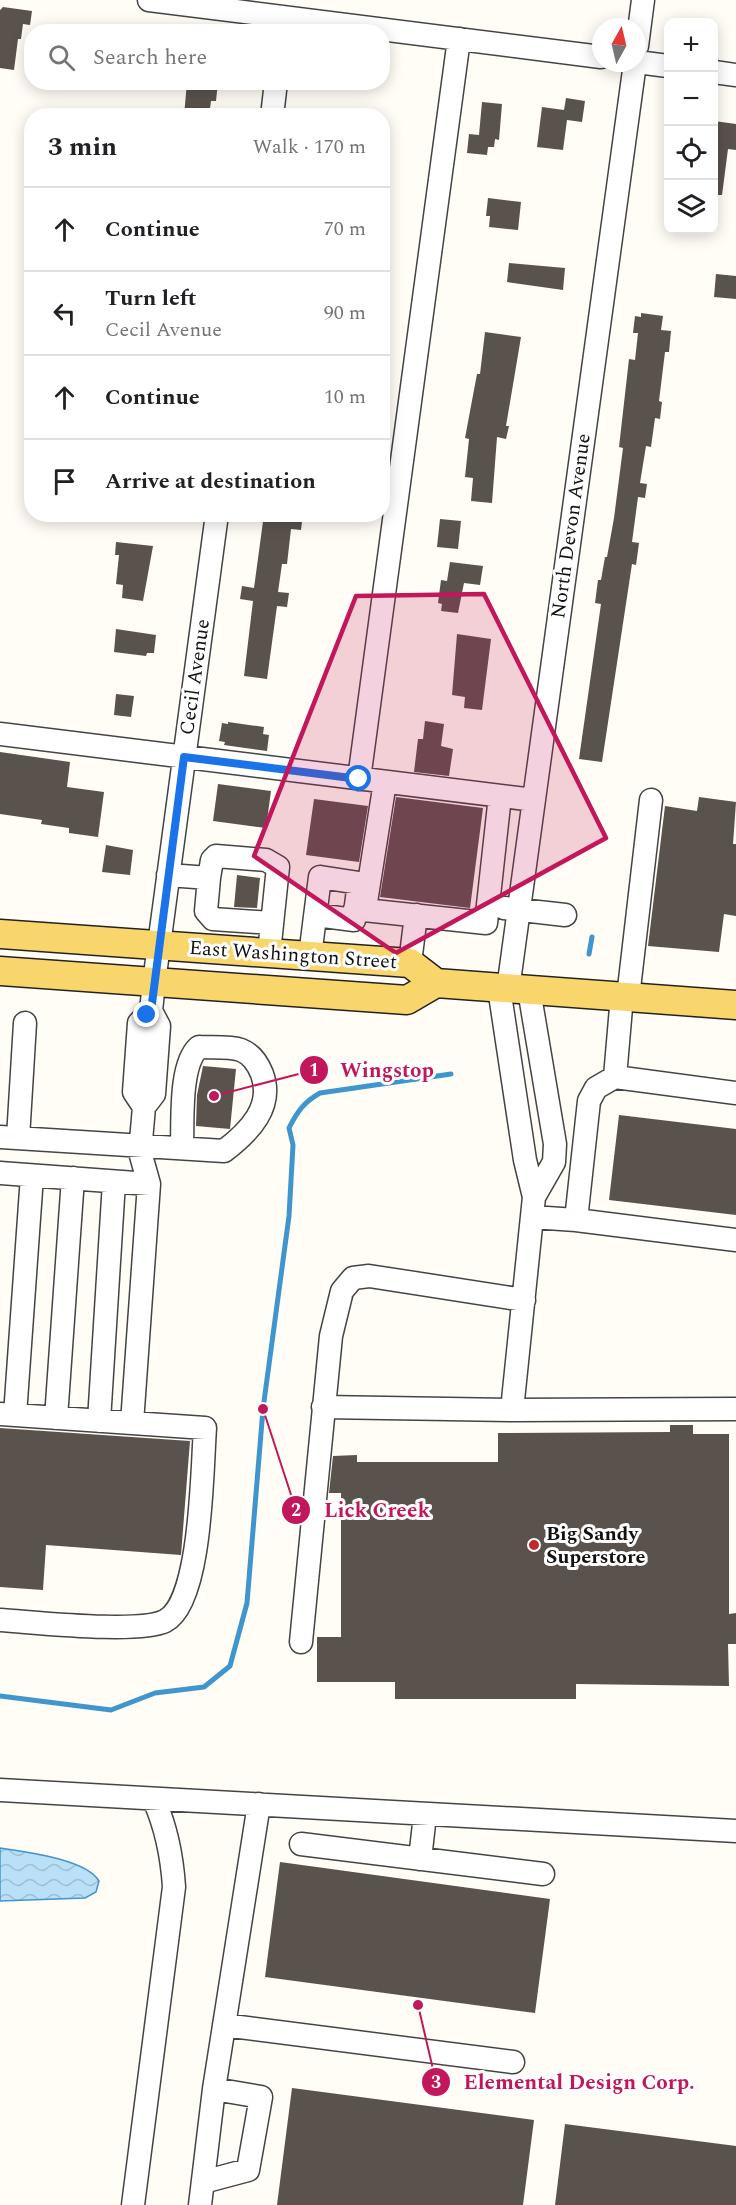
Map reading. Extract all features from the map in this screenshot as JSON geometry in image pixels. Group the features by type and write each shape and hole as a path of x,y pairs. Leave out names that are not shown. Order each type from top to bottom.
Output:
{"main road":[{"name":"East Washington Street","path":"0,934 410,963 436,983 407,1000 0,971"},
{"path":"436,983 736,1005"}],"street":[{"path":"149,0 346,24"},
{"path":"641,18 643,0"},
{"path":"390,30 592,56"},
{"path":"359,779 459,39"},
{"path":"646,64 664,66"},
{"name":"North Devon Avenue","path":"512,989 519,909 635,72"},
{"path":"718,73 736,75"},
{"path":"273,108 275,90"},
{"name":"Cecil Avenue","path":"141,1145 144,1107 134,1092 139,1023 151,1011 216,522"},
{"path":"0,734 534,800"},
{"path":"315,915 354,920 360,909 386,782"},
{"path":"360,909 486,923 500,795"},
{"path":"615,1077 651,800"},
{"path":"269,953 278,867 266,860 216,856 212,860 209,878 207,916 213,919 271,923"},
{"path":"168,874 209,878"},
{"path":"310,956 320,877 359,883 360,909"},
{"path":"488,906 565,915"},
{"path":"410,963 416,915"},
{"path":"512,989 525,1160 533,1207 512,1410"},
{"path":"512,989 555,1144 554,1161 533,1207"},
{"path":"25,1023 9,1137 182,1148 224,1150 239,1140 255,1122 266,1097 266,1084 253,1058 241,1050 199,1047 191,1054 187,1072 182,1148"},
{"path":"576,1220 589,1101 596,1088 615,1077 736,1093"},
{"path":"132,1423 148,1184 141,1145"},
{"path":"0,1173 148,1184"},
{"path":"0,1620 137,1627 165,1621 175,1613 185,1597 192,1570 205,1428 8,1415 32,1176"},
{"path":"56,1418 73,1178"},
{"path":"99,1421 114,1182"},
{"path":"533,1207 576,1220 736,1240"},
{"path":"301,1642 331,1336 342,1291 353,1278 369,1276 524,1300"},
{"path":"323,1407 512,1410 736,1409"},
{"path":"0,1790 736,1831"},
{"path":"133,2205 174,1887 172,1858 164,1822 154,1800"},
{"path":"200,2205 214,2089 259,1804"},
{"path":"420,1859 425,1815"},
{"path":"301,1844 543,1874"},
{"path":"224,2025 513,2062"},
{"path":"202,2182 248,2170 261,2097 214,2089"}],"highlighted area":[{"path":"484,594 606,838 396,953 254,856 356,596"}],"water":[{"path":"0,1848 39,1854 82,1867 99,1881 96,1892 85,1898 0,1901"}],"building":[{"path":"3,7 32,11 30,24 23,24 21,39 18,39 14,70 0,68 0,10"},
{"path":"186,90 217,90 216,101 211,101 210,108 185,108"},
{"path":"566,98 585,101 582,122 567,120 563,150 537,147 542,107 564,110"},
{"path":"482,102 502,104 499,140 495,139 494,147 488,147 487,155 467,153 469,134 479,135"},
{"path":"718,122 736,124 736,150 728,149 722,195 718,195"},
{"path":"488,198 521,202 518,230 489,227 490,216 486,216"},
{"path":"509,263 565,268 563,290 507,282"},
{"path":"716,274 736,276 736,299 714,297"},
{"path":"641,313 663,316 661,330 671,331 669,352 665,352 659,401 662,402 660,419 655,418 651,447 646,446 640,483 647,484 645,498 638,497 632,542 639,543 636,565 632,564 602,762 579,759 601,604 595,603 598,580 601,580 605,557 607,557 614,518 623,448 619,447 629,359 635,360 638,333 633,333 635,316 641,317"},
{"path":"485,332 521,337 506,426 509,426 506,439 497,437 492,503 471,501 473,478 465,477 469,439 465,438 477,374 480,374"},
{"path":"440,519 461,521 458,549 437,547"},
{"path":"263,522 302,522 301,530 291,529 287,564 282,564 278,592 289,593 287,607 277,606 267,679 244,676 253,601 240,599 242,586 254,588"},
{"path":"116,542 153,546 143,601 122,598 123,585 116,584 119,555 115,555"},
{"path":"450,562 483,566 480,585 464,583 458,613 441,611 442,604 438,603 441,580 447,581"},
{"path":"116,629 156,635 154,653 147,653 146,656 114,652"},
{"path":"457,634 491,639 482,710 464,708 465,697 452,695"},
{"path":"116,694 134,696 131,717 114,715"},
{"path":"425,721 444,724 441,746 453,749 449,776 414,772 418,739 423,739"},
{"path":"228,722 264,727 263,734 269,735 267,751 224,745 225,742 219,741 222,723 228,724"},
{"path":"0,752 70,762 67,787 104,792 98,837 69,833 69,828 41,824 42,820 0,814"},
{"path":"218,784 271,791 266,828 213,821"},
{"path":"396,797 483,808 470,908 380,897"},
{"path":"699,797 736,802 733,844 736,844 736,916 724,914 719,952 648,946 665,806 697,811"},
{"path":"314,799 368,806 359,862 306,855"},
{"path":"106,845 133,850 130,875 102,872"},
{"path":"237,875 260,878 257,908 234,907"},
{"path":"203,1066 236,1069 230,1129 196,1126 197,1095"},
{"path":"619,1115 736,1129 736,1215 609,1200"},
{"path":"670,1425 693,1425 693,1434 729,1434 729,1614 736,1613 736,1644 728,1644 729,1686 576,1684 576,1699 395,1699 395,1682 317,1682 317,1637 341,1637 341,1493 329,1493 333,1456 357,1455 357,1462 498,1462 498,1433 670,1432"},
{"path":"0,1428 190,1441 181,1555 46,1545 43,1590 0,1587"},
{"path":"280,1862 550,1899 535,2013 265,1977"},
{"path":"292,2088 534,2120 523,2205 277,2205"},
{"path":"565,2124 736,2146 736,2205 555,2205"}],"waterway":[{"path":"589,954 592,937"},
{"path":"0,1696 111,1710 155,1693 204,1687 230,1666 247,1603 263,1409 289,1216 293,1145 289,1128 301,1108 320,1093 451,1074"}],"place":[{"name":"Wingstop","path":"214,1096"},
{"name":"Lick Creek","path":"263,1409"},
{"name":"Big Sandy Superstore","path":"534,1545"},
{"name":"Elemental Design Corp.","path":"418,2005"}],"route":[{"path":"147,1015 151,1011 184,757 359,779"}]}
